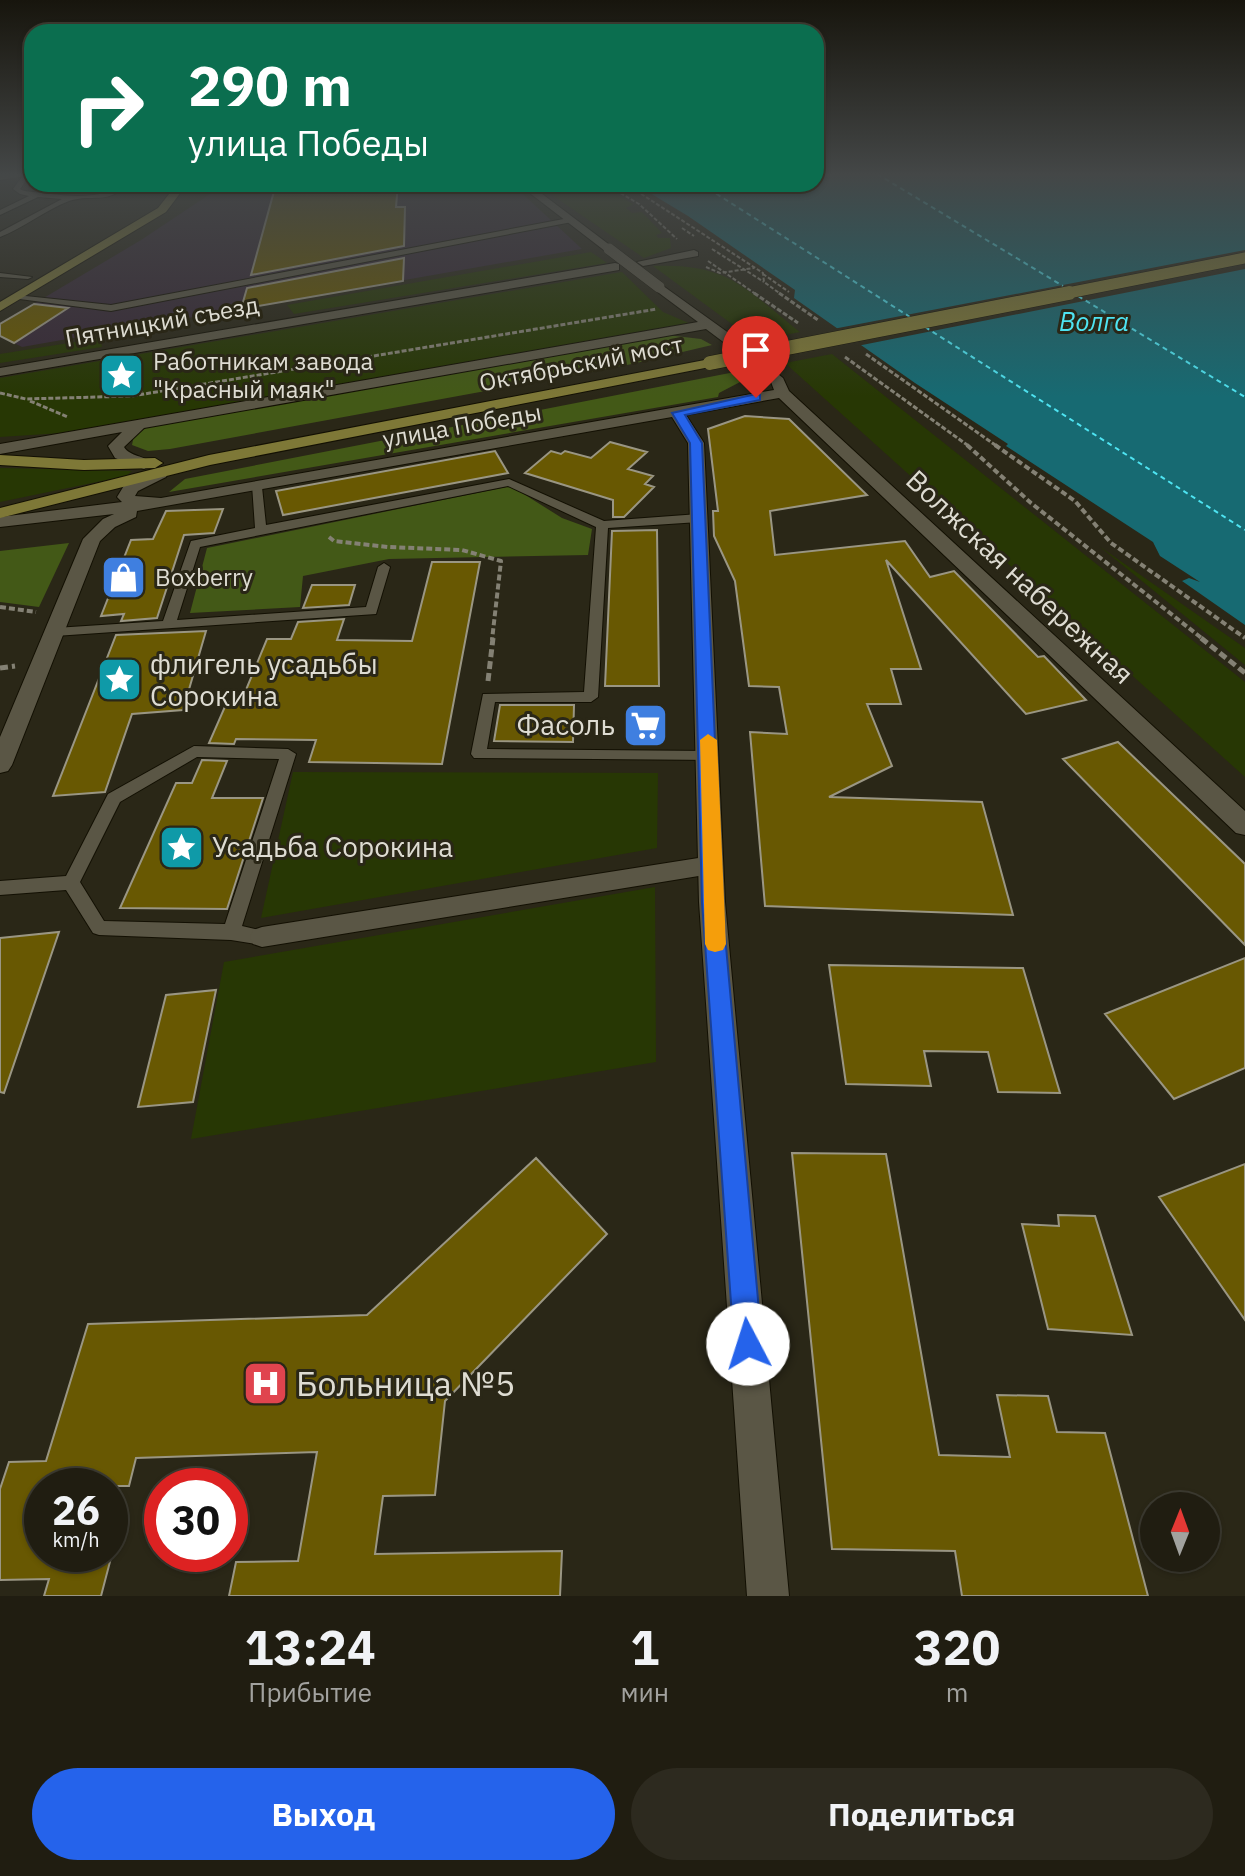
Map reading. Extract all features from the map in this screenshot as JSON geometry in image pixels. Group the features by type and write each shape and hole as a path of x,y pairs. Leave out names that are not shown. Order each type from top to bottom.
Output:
{"main road":[{"path":"0,307 98,248"},
{"name":"Октябрьский мост","path":"152,468 209,460 1245,258"},
{"path":"0,460 152,468"},
{"path":"0,513 152,468"}],"street":[{"path":"608,248 739,347"},
{"path":"643,262 694,254"},
{"name":"Пятницкий съезд","path":"0,372 615,267"},
{"path":"0,449 710,324"},
{"name":"Волжская набережная","path":"762,365 778,381 782,393 1245,826"},
{"name":"улица Победы","path":"0,522 151,504 256,487 782,393"},
{"path":"677,413 696,443 711,865 768,1596"},
{"path":"137,427 116,446 121,455 152,468 126,497 134,503 151,504"},
{"path":"0,765 92,539 109,523 151,504"},
{"path":"262,937 711,865"}],"lane":[{"path":"16,298 111,308 421,248"},
{"path":"0,275 28,277"},
{"path":"169,624 195,544 261,530 509,482 602,525 699,518"},
{"path":"256,487 261,530"},
{"path":"602,525 591,697 488,697 479,754 709,756"},
{"path":"58,624 169,624 371,611 384,567"},
{"path":"71,883 114,798 194,751 288,754 231,932"},
{"path":"71,883 99,928 231,932 262,937"},
{"path":"0,888 71,883"}],"path":[{"path":"688,248 801,326"},
{"path":"725,248 789,292"},
{"path":"743,270 829,328"},
{"path":"763,273 764,282"},
{"path":"26,399 143,394 681,304"},
{"path":"855,346 1075,501 1111,543 1245,638"},
{"path":"839,353 977,452 1031,503 1245,673"},
{"path":"127,381 136,377 138,370 119,369 105,377 111,382 127,381 143,394"},
{"path":"0,393 26,399 81,423"},
{"path":"309,521 334,541 396,548 452,547 480,551 501,561 486,705"},
{"path":"0,607 58,624"}],"shaded area":[{"path":"127,248 582,249 22,347 0,336 0,324"}],"green space":[{"path":"630,248 670,248 644,258"},
{"path":"591,252 607,263 294,314 287,305"},
{"path":"653,266 700,269 734,281 800,332 755,341"},
{"path":"622,272 663,312 691,324 62,433 0,437 0,378"},
{"path":"667,335 701,339 712,345 632,364 170,449 148,451 132,445 134,435 148,427"},
{"path":"100,338 102,347 0,363 0,354"},
{"path":"832,354 1245,682 1245,777 785,363"},
{"path":"740,371 745,375 742,381 719,393 718,397 169,492 185,479"},
{"path":"0,468 132,471 126,476 0,502"},
{"path":"511,486 562,518 592,529 588,555 389,559 303,576 300,607 190,613 207,548"},
{"path":"69,543 39,607 0,602 0,551"},
{"path":"1099,546 1245,648 1245,665"},
{"path":"293,772 658,773 657,848 261,918"},
{"path":"655,887 656,1062 191,1139 224,962"}],"water":[{"name":"Волга","path":"735,248 1245,248 1245,625 1182,581 1189,578 1200,582 1160,556 1153,542 1006,446 1008,444 794,298 795,290"}],"pier":[{"path":"1245,250 1245,269 857,346 833,329"}],"building":[{"path":"258,248 391,248 251,275"},
{"path":"404,258 403,281 241,309 247,288"},
{"path":"34,304 68,308 14,343 0,336 0,324"},
{"path":"745,416 789,419 867,495 770,511 775,555 905,541 930,577 954,571 1038,657 1044,656 1086,700 1026,714 886,560 921,669 891,669 901,704 867,704 892,766 829,797 982,802 1013,915 765,906 750,732 787,734 779,687 749,686 735,581 714,536 713,511 718,511 708,429"},
{"path":"610,442 647,452 628,469 653,476 645,484 654,487 624,517 613,517 613,500 525,473 551,451 561,454 565,451 591,458"},
{"path":"495,451 508,473 283,515 276,491"},
{"path":"223,509 214,533 184,535 157,618 121,621 124,614 101,616 131,540 153,539 166,511"},
{"path":"657,530 659,686 605,686 612,531"},
{"path":"432,562 480,562 442,764 309,762 316,740 236,739 234,744 209,743 227,702 241,702 267,639 291,639 298,622 344,619 337,640 412,641"},
{"path":"312,585 355,585 349,605 303,608"},
{"path":"206,631 183,710 132,714 105,792 53,796 116,635"},
{"path":"500,705 574,705 573,742 494,741"},
{"path":"1118,742 1245,864 1245,945 1063,759"},
{"path":"202,760 227,761 212,798 263,798 227,909 120,908 176,783 192,783"},
{"path":"59,932 4,1093 0,1092 0,938"},
{"path":"1245,958 1245,1068 1174,1099 1105,1014"},
{"path":"829,965 1023,968 1060,1093 998,1092 988,1052 924,1051 931,1086 846,1084"},
{"path":"216,990 193,1102 138,1107 166,995"},
{"path":"792,1153 886,1154 939,1455 1010,1457 997,1395 1048,1396 1057,1432 1105,1433 1148,1596 962,1596 955,1551 832,1549"},
{"name":"Больница №5","path":"536,1158 607,1234 445,1401 435,1495 383,1496 375,1554 562,1551 560,1596 229,1596 234,1572 248,1572 248,1562 298,1561 317,1452 136,1458 129,1486 128,1468 24,1468 24,1572 107,1572 101,1596 44,1596 49,1579 0,1580 0,1489 9,1462 46,1461 88,1324 367,1315"},
{"path":"1245,1164 1245,1320 1159,1197"},
{"path":"1058,1215 1095,1216 1132,1335 1048,1329 1022,1224 1059,1226"}],"ferry route":[{"path":"802,248 910,317"},
{"path":"1001,248 1063,286"},
{"path":"1078,296 1245,397"},
{"path":"925,327 1245,530"}],"slow traffic":[{"path":"708,740 715,944"}],"place":[{"name":"Работникам завода \"Красный маяк\"","path":"122,376"},
{"name":"Boxberry","path":"124,578"},
{"name":"флигель усадьбы Сорокина","path":"119,680"},
{"name":"Фасоль","path":"646,725"},
{"name":"Усадьба Сорокина","path":"181,847"},
{"name":"Больница №5","path":"265,1384"}],"route":[{"path":"748,1344 712,902 696,443 677,413 756,398"}]}
